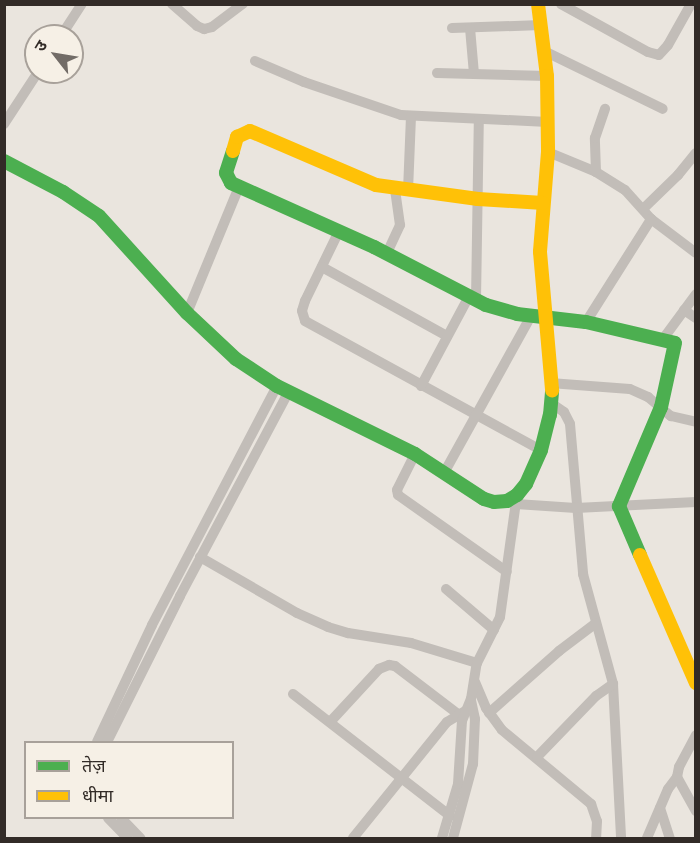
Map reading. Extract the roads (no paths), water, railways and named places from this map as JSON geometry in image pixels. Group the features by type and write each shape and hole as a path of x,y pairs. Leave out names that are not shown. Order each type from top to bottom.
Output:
{"street":[{"path":"69,24 82,4"},
{"path":"172,4 196,27 204,29 212,27 243,4"},
{"path":"442,838 458,784 462,720 465,708 475,682 477,663 500,617 517,500 541,450 551,403 550,383 537,317 548,152 547,76 538,4"},
{"path":"561,4 648,52 660,55 691,4"},
{"path":"452,28 541,26"},
{"path":"470,28 474,74"},
{"path":"544,51 663,109"},
{"path":"255,61 376,109 411,116 548,122"},
{"path":"437,73 547,76"},
{"path":"4,124 30,84"},
{"path":"596,172 596,138 605,109"},
{"path":"387,254 400,225 401,190 411,116"},
{"path":"421,386 447,336 472,298 478,199 479,119"},
{"path":"543,203 478,199 376,185 250,131 237,137 226,173 231,183 239,187 339,231 472,298 502,310 537,317 586,322 642,337 672,341 676,346 661,407 619,506 696,683"},
{"path":"548,152 596,172 625,190 651,219 696,254"},
{"path":"643,210 696,153"},
{"path":"4,161 63,192 99,216 187,313 236,359 283,388 415,454 484,499 494,502 517,500 576,508 696,502"},
{"path":"187,313 239,187"},
{"path":"586,322 651,219"},
{"path":"339,231 305,301 303,311 305,321 541,450"},
{"path":"322,267 447,336"},
{"path":"663,339 696,294"},
{"path":"684,310 696,318"},
{"path":"444,473 477,414 537,317"},
{"path":"550,383 630,389 648,397 671,416 696,422"},
{"path":"108,741 283,388"},
{"path":"97,741 152,625 283,388"},
{"path":"551,403 564,412 570,424 576,508 584,574 613,684 621,838"},
{"path":"415,454 397,490 398,495 507,572"},
{"path":"200,557 297,613 328,627 422,646 477,663"},
{"path":"446,589 494,630"},
{"path":"489,713 596,623"},
{"path":"331,721 379,669 389,665 395,666 465,708 475,719 473,764 454,836 466,838"},
{"path":"475,682 489,713 502,730 591,804 597,821 596,838"},
{"path":"537,758 596,696 613,684"},
{"path":"293,694 331,721 450,816"},
{"path":"353,838 447,722 465,708"},
{"path":"647,838 668,789 677,777 696,735"},
{"path":"677,777 696,811"},
{"path":"660,808 670,838"},
{"path":"109,819 127,838"},
{"path":"122,819 140,838"}]}
